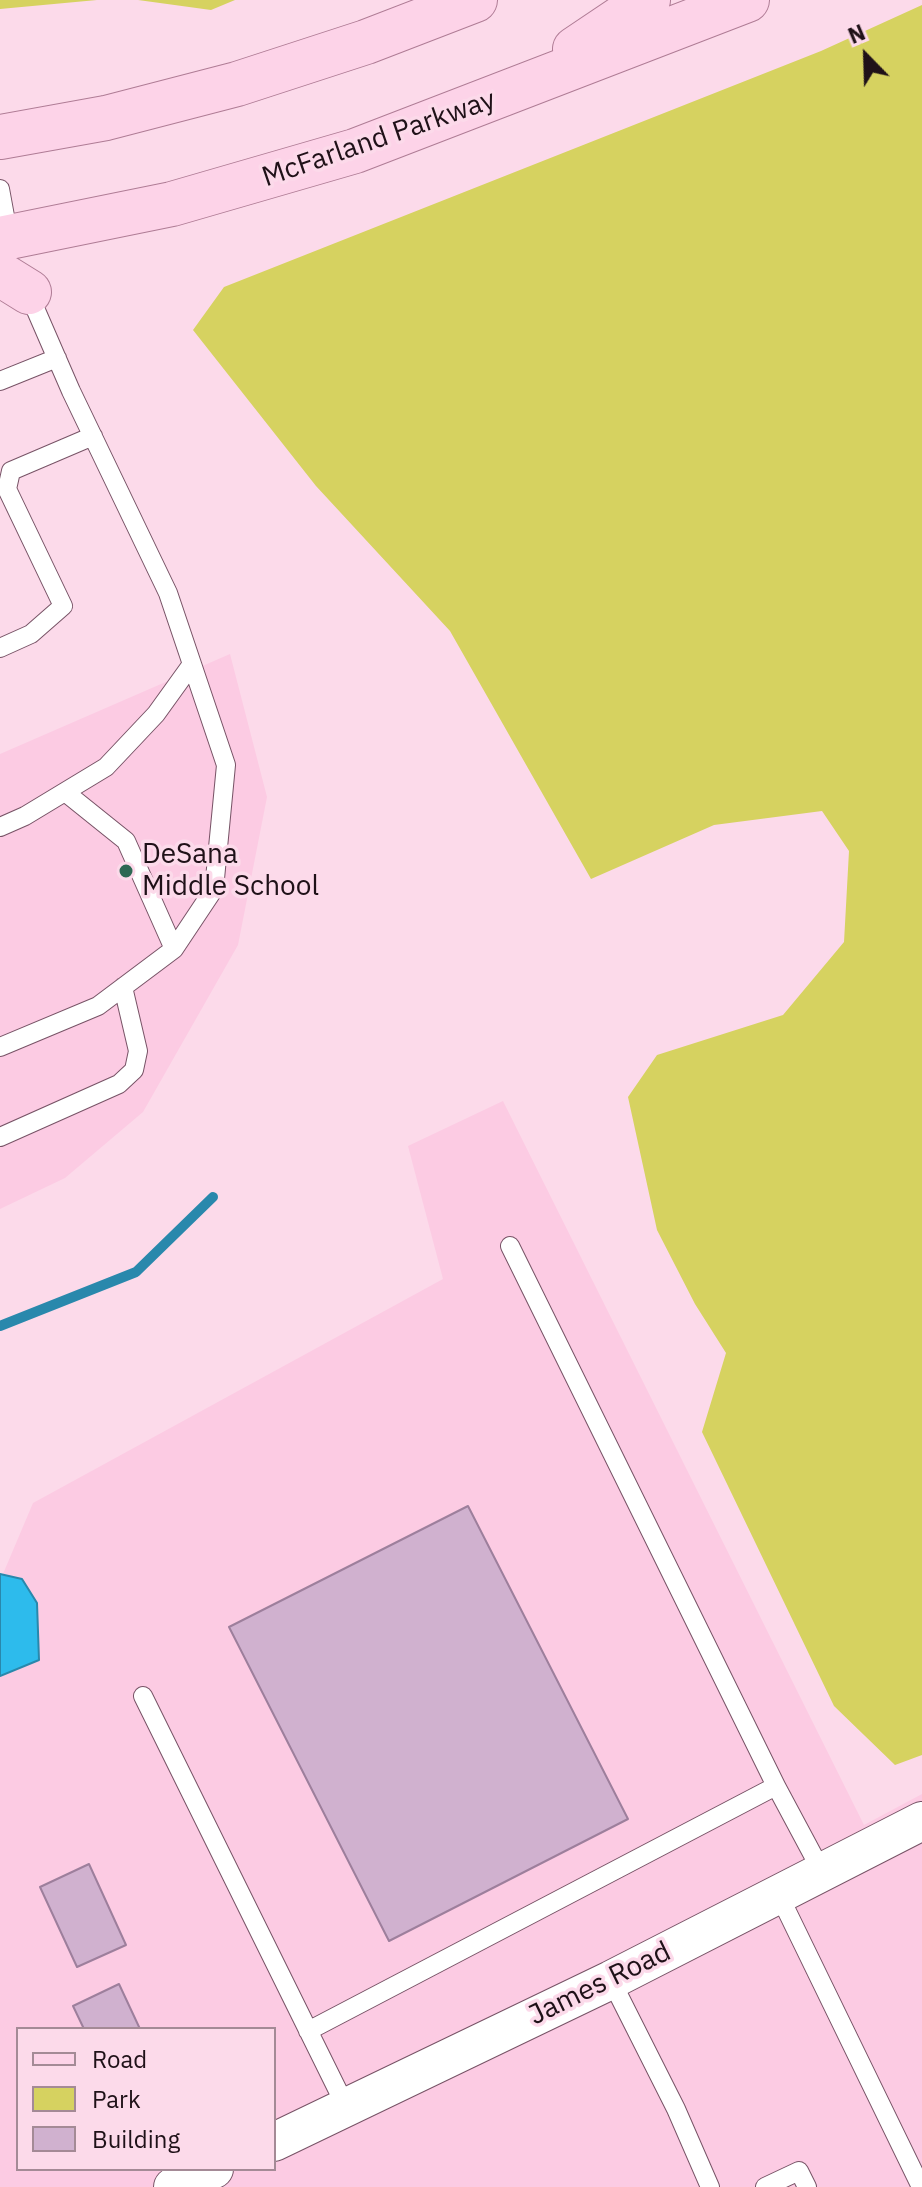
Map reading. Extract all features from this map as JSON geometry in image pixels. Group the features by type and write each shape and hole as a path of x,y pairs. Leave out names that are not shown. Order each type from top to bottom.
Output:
{"main road":[{"path":"0,137 106,118 237,84 366,42 475,0"},
{"path":"522,89 568,53 648,0"},
{"name":"McFarland Parkway","path":"12,260 116,217 294,171 522,89 747,0"}],"street":[{"name":"James Road","path":"276,2141 611,1980 922,1821"},
{"path":"173,2187 209,2171"}],"lane":[{"path":"0,189 12,260 168,593 226,765 214,889 174,949 98,1006 0,1047"},
{"path":"0,381 57,358"},
{"path":"0,648 31,634 63,606 7,489 11,471 93,436"},
{"path":"0,827 106,767 156,714 192,664"},
{"path":"65,792 126,841 174,949"},
{"path":"0,1137 119,1084 134,1070 138,1051 123,987"},
{"path":"510,1246 776,1786 822,1872"},
{"path":"143,1696 346,2107"},
{"path":"308,2031 776,1786"},
{"path":"779,1895 921,2187"},
{"path":"611,1980 676,2109 710,2187"},
{"path":"765,2187 799,2171 807,2187"}],"shaded area":[{"name":"DeSana Middle School","path":"230,654 267,797 238,945 143,1112 65,1178 0,1209 0,754"},
{"path":"503,1101 864,1825 922,1794 922,2187 0,2187 0,1581 33,1503 443,1279 408,1146"}],"green space":[{"path":"0,0 97,0 0,9"},
{"path":"138,0 235,0 211,10"},
{"path":"922,5 922,1755 895,1765 834,1706 702,1432 726,1353 695,1304 657,1230 628,1097 657,1055 783,1015 844,942 849,851 822,811 714,825 591,879 450,631 316,486 193,330 224,287 821,51"}],"water":[{"path":"0,1574 22,1579 37,1603 39,1660 0,1676"}],"building":[{"path":"468,1506 628,1819 389,1941 229,1627"},
{"path":"89,1864 126,1945 77,1967 40,1887"},
{"path":"119,1984 139,2027 83,2027 73,2006"}],"waterway":[{"path":"0,1326 136,1272 213,1197"}],"place":[{"name":"DeSana Middle School","path":"126,871"}]}
